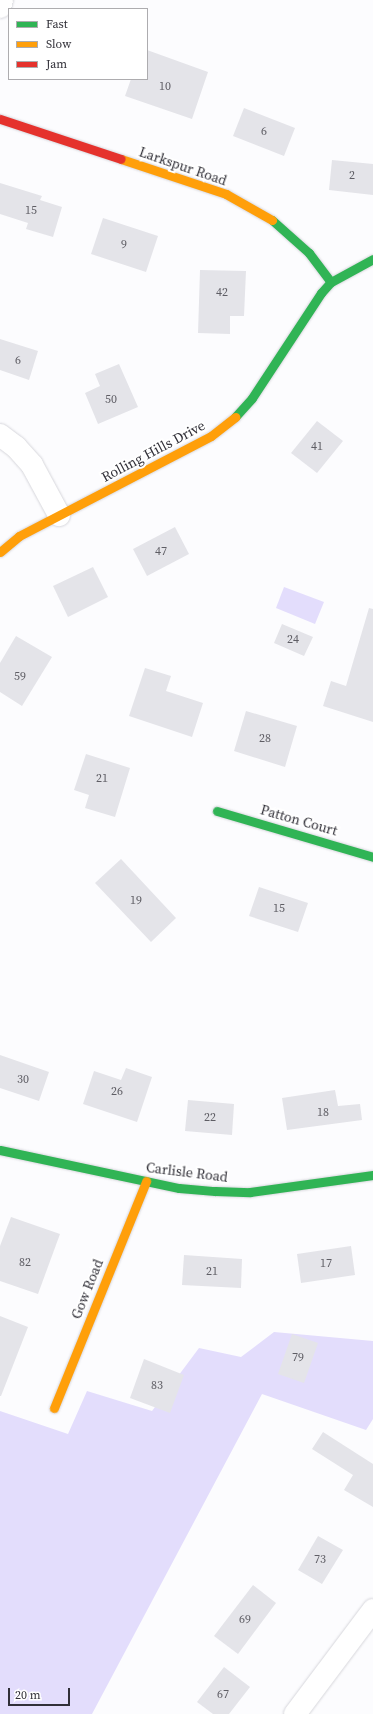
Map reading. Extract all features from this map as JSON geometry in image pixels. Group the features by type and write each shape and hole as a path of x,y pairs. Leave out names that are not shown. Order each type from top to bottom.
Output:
{"street":[{"path":"0,7 2,0"},
{"name":"Larkspur Road","path":"0,119 226,194 256,209 284,229 309,253 331,282"},
{"name":"Rolling Hills Drive","path":"0,552 19,536 189,449 211,436 233,419 252,398 321,292 331,282 351,268 373,260"},
{"path":"0,435 16,447 32,465 59,515"},
{"name":"Patton Court","path":"217,811 373,857"},
{"name":"Carlisle Road","path":"0,1150 146,1181 207,1191 250,1192 373,1175"},
{"name":"Gow Road","path":"54,1408 146,1181"},
{"path":"295,1714 373,1610"}],"shaded area":[{"path":"284,587 324,602 315,624 276,608"},
{"path":"274,1332 373,1341 373,1419 366,1430 262,1394 92,1714 0,1714 0,1411 68,1434 87,1391 152,1411 199,1348 241,1357"}],"building":[{"path":"148,50 208,72 192,119 125,96 131,80 148,80"},
{"path":"244,108 295,128 284,156 233,136"},
{"path":"332,160 373,164 373,195 329,190"},
{"path":"0,183 42,196 40,200 62,207 53,237 26,229 28,223 0,214"},
{"path":"103,218 158,236 146,272 91,254"},
{"path":"200,270 246,271 244,316 230,316 230,334 198,333"},
{"path":"0,339 38,351 29,380 0,370"},
{"path":"119,364 138,407 98,424 85,393 100,386 95,374"},
{"path":"317,421 343,441 317,473 291,453"},
{"path":"175,527 189,554 147,576 133,549"},
{"path":"93,567 108,597 68,617 53,586"},
{"path":"369,608 373,609 373,722 323,706 331,681 346,686"},
{"path":"282,624 313,637 304,656 274,643"},
{"path":"16,636 52,657 22,706 0,692 0,663"},
{"path":"145,668 171,676 166,691 203,703 192,737 129,716"},
{"path":"246,711 297,726 285,767 234,751"},
{"path":"86,754 130,768 115,817 85,808 89,795 74,790"},
{"path":"121,859 176,918 151,942 95,883"},
{"path":"259,887 308,903 298,932 249,916"},
{"path":"0,1055 49,1072 39,1101 0,1088"},
{"path":"126,1068 152,1077 137,1122 83,1104 94,1071 121,1080"},
{"path":"335,1090 338,1106 360,1104 362,1120 287,1130 282,1098"},
{"path":"188,1100 234,1104 232,1135 185,1131"},
{"path":"11,1217 60,1234 38,1294 0,1281 0,1246"},
{"path":"351,1246 355,1275 301,1283 297,1254"},
{"path":"184,1255 242,1259 241,1288 182,1285"},
{"path":"0,1316 28,1327 1,1396 0,1396"},
{"path":"292,1334 318,1343 304,1383 278,1374"},
{"path":"144,1359 184,1375 170,1413 130,1398"},
{"path":"323,1432 373,1464 373,1507 344,1490 353,1475 312,1449"},
{"path":"318,1536 343,1550 322,1584 298,1570"},
{"path":"253,1585 276,1603 238,1654 214,1636"},
{"path":"224,1667 250,1687 229,1714 213,1714 197,1702"}],"traffic: fast":[{"path":"272,220 309,253 331,282"},
{"path":"235,417 252,398 321,293 331,282 373,259"},
{"path":"217,811 373,857"},
{"path":"0,1150 179,1188 215,1191 250,1192 373,1175"}],"traffic: slow":[{"path":"121,159 226,194 272,220"},
{"path":"0,552 19,536 211,436 235,417"},
{"path":"54,1408 146,1181"}],"traffic: jam":[{"path":"0,119 121,159"}]}
